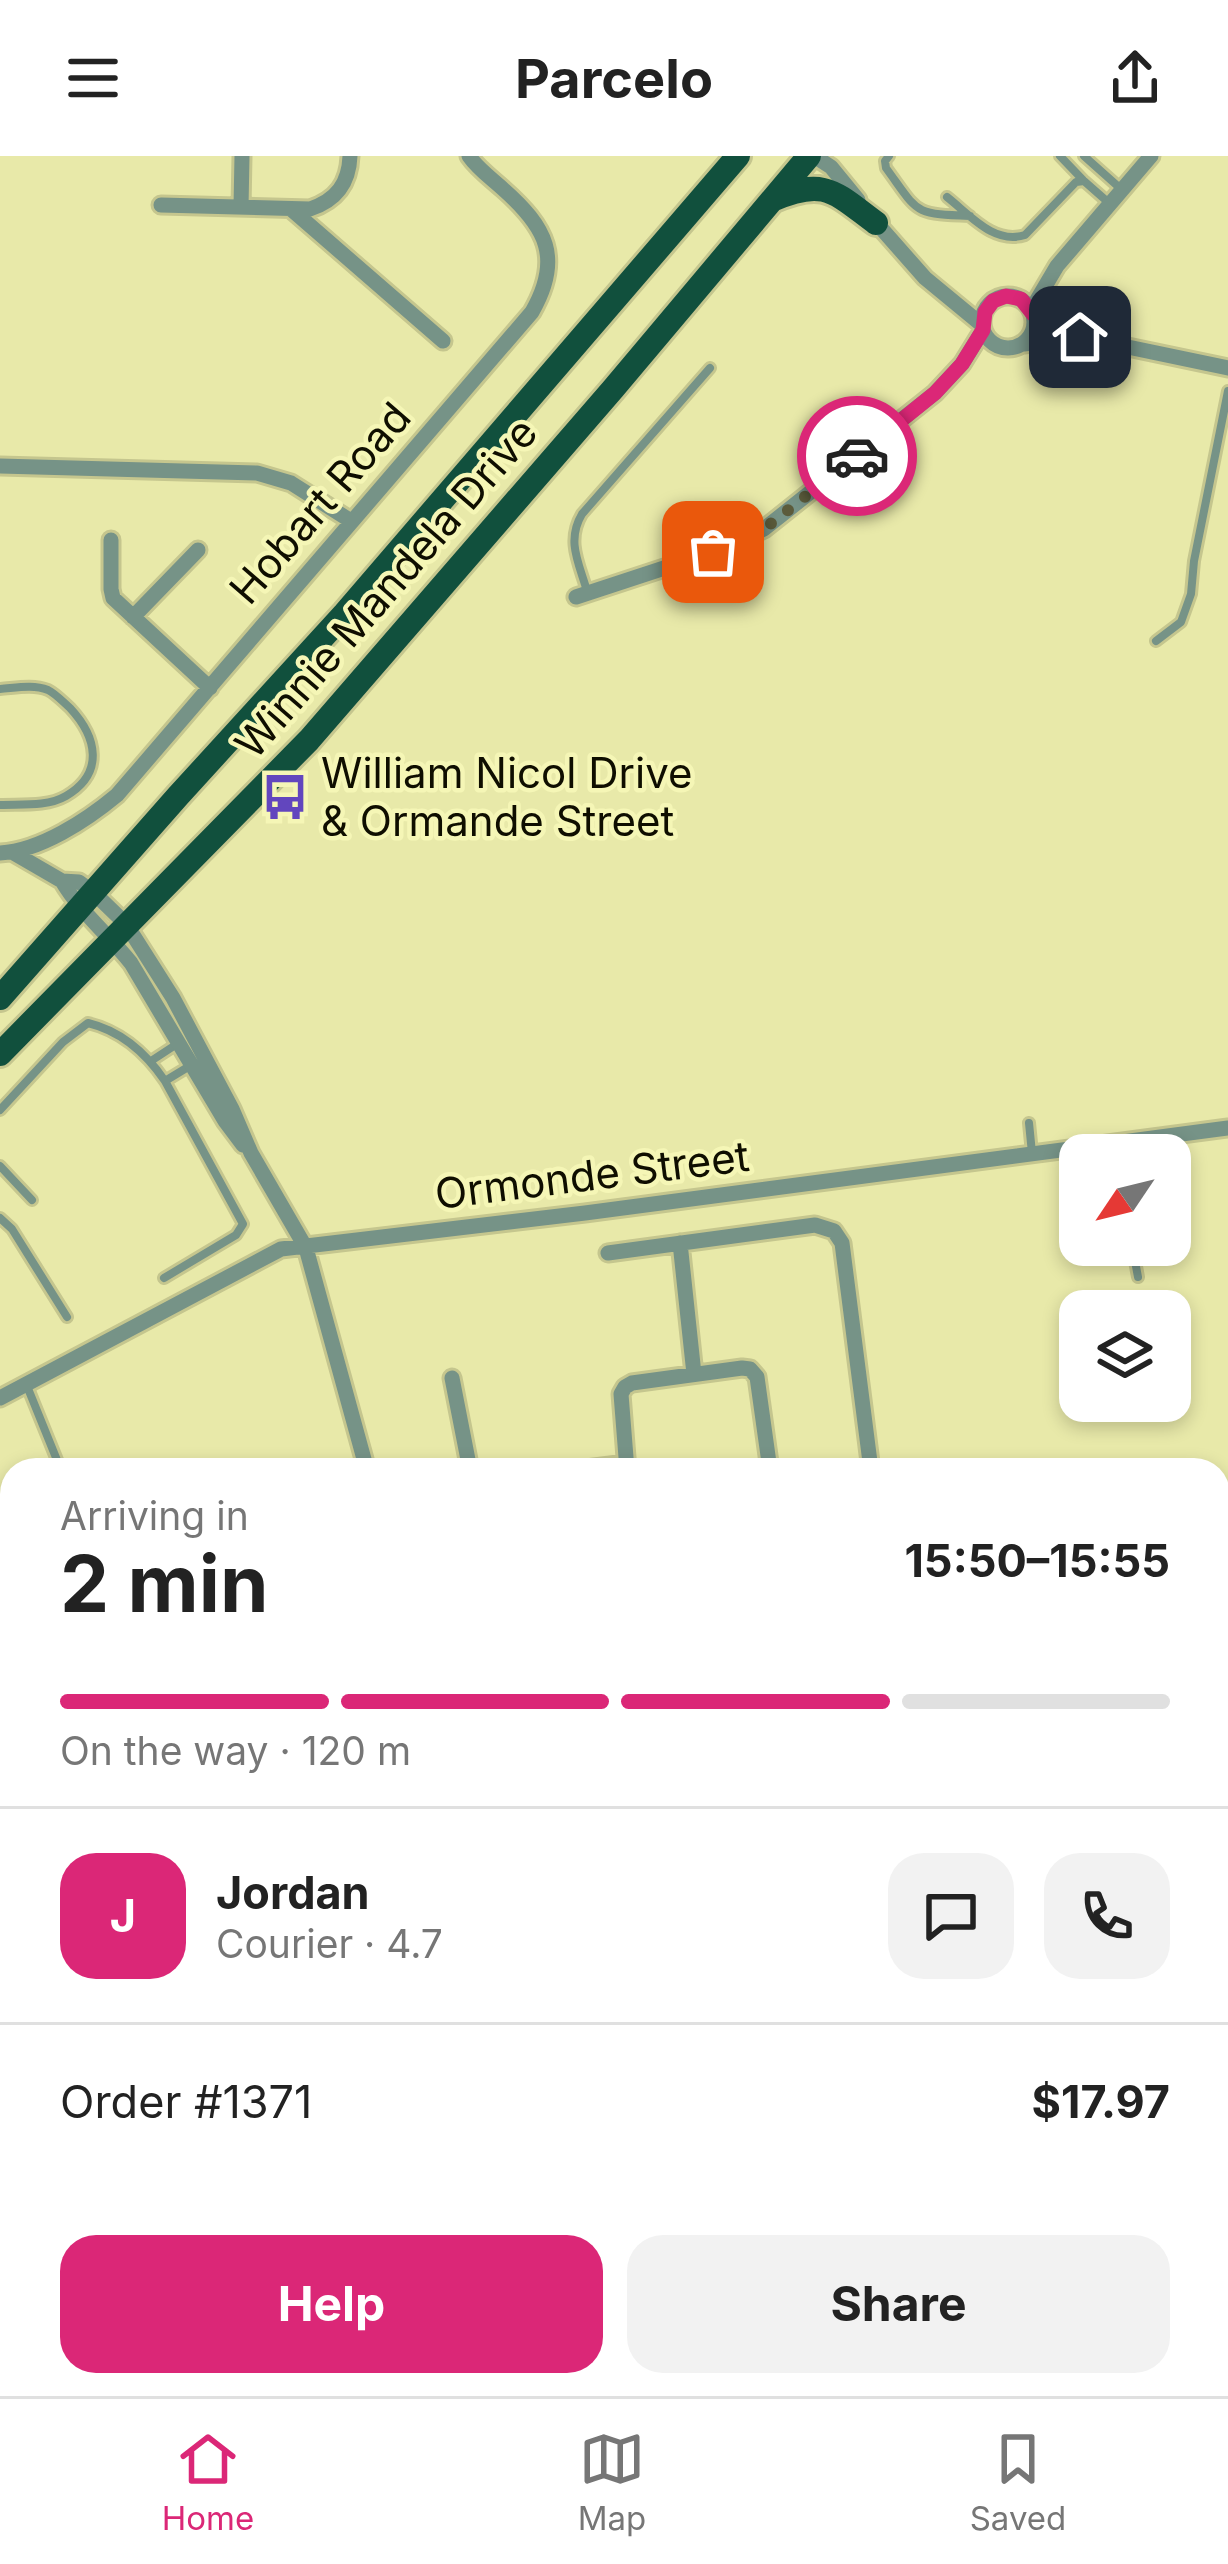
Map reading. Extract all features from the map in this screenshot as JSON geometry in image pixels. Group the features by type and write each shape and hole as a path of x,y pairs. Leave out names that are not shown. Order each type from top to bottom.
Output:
{"main road":[{"path":"679,224 717,156"},
{"name":"Winnie Mandela Drive","path":"0,998 345,614 738,156"},
{"name":"Winnie Mandela Drive","path":"0,1054 309,740 771,200 821,159"},
{"path":"771,200 799,189 824,188 876,223"}],"street":[{"path":"241,207 242,156"},
{"path":"161,205 310,208 331,200 347,179 350,156"},
{"name":"Hobart Road","path":"6,853 60,833 100,808 141,768 532,312 544,292 549,256 540,228 469,156"},
{"path":"1023,344 1033,331 1032,312 1057,266 1151,156"},
{"path":"821,159 925,278 999,347"},
{"path":"292,209 442,341"},
{"path":"925,278 960,296 993,301 1013,297 1057,266"},
{"path":"1013,297 1080,337 1228,368"},
{"path":"582,595 713,552 764,529 916,409 962,364 993,301"},
{"path":"962,364 999,347 1080,337"},
{"path":"0,466 257,473 291,483 351,520"},
{"path":"111,540 111,594 210,688"},
{"path":"133,617 198,550"},
{"name":"Hobart Road","path":"6,853 62,881 80,882 87,900"},
{"path":"87,900 154,966 224,1121 251,1154 306,1248 364,1458"},
{"name":"Ormonde Street","path":"1191,1135 1228,1128"},
{"name":"Ormonde Street","path":"0,1398 275,1251 1059,1152"},
{"path":"608,1252 815,1225 830,1228 842,1243 869,1458"},
{"path":"680,1244 694,1374"},
{"path":"626,1458 622,1390 632,1383 742,1368 756,1374 768,1458"},
{"path":"452,1378 468,1458"}],"lane":[{"path":"889,156 886,168 914,207 930,214 971,216"},
{"path":"1060,156 1110,204"},
{"path":"1084,156 1122,190"},
{"path":"1103,159 1106,173"},
{"path":"947,196 998,237 1014,238 1024,235 1071,184 1084,181"},
{"path":"582,595 574,529 710,368"},
{"path":"1156,641 1181,622 1191,594 1228,391"},
{"path":"0,689 50,691 80,719 94,748 94,760 80,785 64,798 0,806"},
{"path":"0,1110 63,1042 88,1024 112,1029 151,1061 243,1224 236,1235 164,1277"},
{"path":"151,1061 186,1039"},
{"path":"165,1081 198,1062"},
{"path":"1029,1123 1032,1154"},
{"path":"0,1166 32,1200"},
{"path":"0,1218 13,1229 67,1317"},
{"path":"1136,1266 1138,1276"},
{"path":"26,1384 57,1458"}],"way so far":[{"path":"713,552 764,529 857,456"}],"place":[{"name":"William Nicol Drive & Ormande Street","path":"285,797"}],"route":[{"path":"857,456 935,393 962,364 983,330 982,318 993,301 1006,296 1021,299 1033,314 1080,337"}]}
